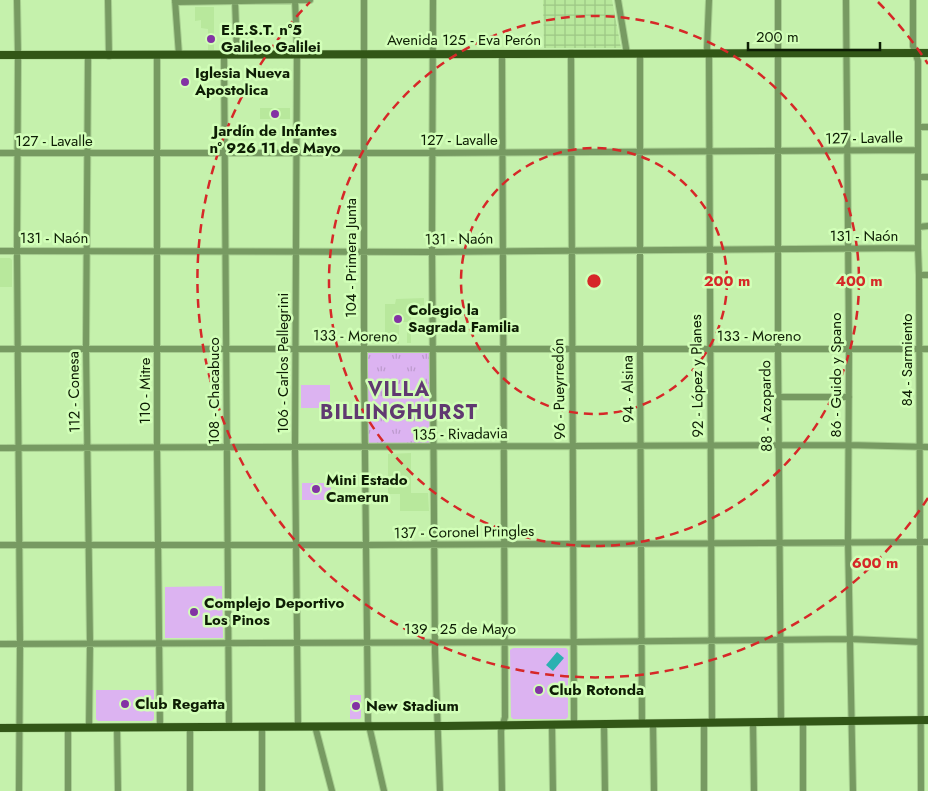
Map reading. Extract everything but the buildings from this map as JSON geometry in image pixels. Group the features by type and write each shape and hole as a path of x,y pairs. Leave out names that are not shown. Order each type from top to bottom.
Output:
{"main road":[{"name":"Avenida 125 - Eva Perón","path":"0,55 928,53"},
{"path":"0,728 642,724 924,720"}],"street":[{"path":"17,0 19,791"},
{"path":"108,0 109,56"},
{"path":"235,0 237,55"},
{"name":"106 - Carlos Pellegrini","path":"295,0 295,448 298,726"},
{"path":"179,55 175,1 310,0"},
{"name":"104 - Primera Junta","path":"364,0 364,348 368,725 384,791"},
{"path":"433,0 432,252 437,725 440,791"},
{"path":"618,0 627,54"},
{"name":"92 - López y Planes","path":"704,791 711,641 710,151 707,48 709,0"},
{"name":"88 - Azopardo","path":"778,0 778,446 781,722"},
{"name":"86 - Guido y Spano","path":"846,0 849,348 848,541 853,791"},
{"name":"84 - Sarmiento","path":"913,0 913,46 918,61 919,542 924,618 920,642 924,720 921,791"},
{"name":"96 - Pueyrredón","path":"571,53 574,724"},
{"path":"502,54 505,717 501,732 502,791"},
{"name":"94 - Alsina","path":"640,54 642,724"},
{"name":"110 - Mitre","path":"157,55 157,447 160,727"},
{"name":"108 - Chacabuco","path":"224,55 229,727"},
{"name":"112 - Conesa","path":"88,56 86,349 90,643 89,727"},
{"path":"919,127 928,127"},
{"name":"127 - Lavalle","path":"0,153 918,150"},
{"path":"918,177 928,177"},
{"path":"918,226 928,226"},
{"name":"131 - Naón","path":"0,251 432,252 918,248"},
{"path":"919,275 928,275"},
{"name":"133 - Moreno","path":"0,349 928,348"},
{"path":"778,397 849,396"},
{"name":"135 - Rivadavia","path":"0,448 848,445 928,447"},
{"name":"137 - Coronel Pringles","path":"0,545 928,542"},
{"name":"139 - 25 de Mayo","path":"0,644 642,642 850,639 920,642"},
{"path":"753,722 754,791"},
{"path":"803,722 803,791"},
{"path":"653,723 654,791"},
{"path":"552,724 553,791"},
{"path":"604,724 605,791"},
{"path":"314,726 332,791"},
{"path":"118,727 118,791"},
{"path":"190,727 190,791"},
{"path":"262,727 262,791"},
{"path":"68,728 68,791"}],"shaded area":[{"path":"543,0 612,0 621,48 544,48"},
{"name":"E.E.S.T. n°5 Galileo Galilei","path":"195,7 214,7 214,50 208,50 208,29 201,28 201,20 195,21"},
{"name":"Jardín de Infantes nº 926 11 de Mayo","path":"260,108 290,108 290,119 260,119"},
{"path":"0,258 10,258 12,260 12,287 0,287"},
{"name":"Colegio la Sagrada Familia","path":"424,298 424,317 411,317 411,343 407,343 407,322 399,322 399,344 385,343 385,304 395,304 396,299"},
{"path":"411,453 411,493 428,493 429,511 400,511 400,494 388,494 388,454"}],"green space":[{"path":"370,351 430,352 432,445 368,446 366,354"},
{"path":"301,385 330,385 330,408 301,408"},
{"name":"Mini Estado Camerun","path":"302,483 331,483 331,500 302,500"},
{"name":"Complejo Deportivo Los Pinos","path":"222,586 223,638 165,638 165,587"},
{"name":"Club Rotonda","path":"513,648 566,648 568,650 568,717 566,719 513,719 511,717 510,650"},
{"name":"Club Regatta","path":"96,690 154,690 154,719 152,721 98,721 96,719"},
{"name":"New Stadium","path":"350,695 361,695 360,719 350,719"}],"water":[{"path":"557,652 564,658 553,671 546,665"}],"place":[{"name":"E.E.S.T. n°5 Galileo Galilei","path":"211,39"},
{"name":"Iglesia Nueva Apostolica","path":"185,82"},
{"name":"Jardín de Infantes nº 926 11 de Mayo","path":"275,114"},
{"name":"Colegio la Sagrada Familia","path":"398,319"},
{"name":"Mini Estado Camerun","path":"316,489"},
{"name":"Complejo Deportivo Los Pinos","path":"194,612"},
{"name":"Club Rotonda","path":"539,690"},
{"name":"Club Regatta","path":"125,704"},
{"name":"New Stadium","path":"356,706"}],"district":[{"name":"VILLA BILLINGHURST","path":"399,400"}]}
